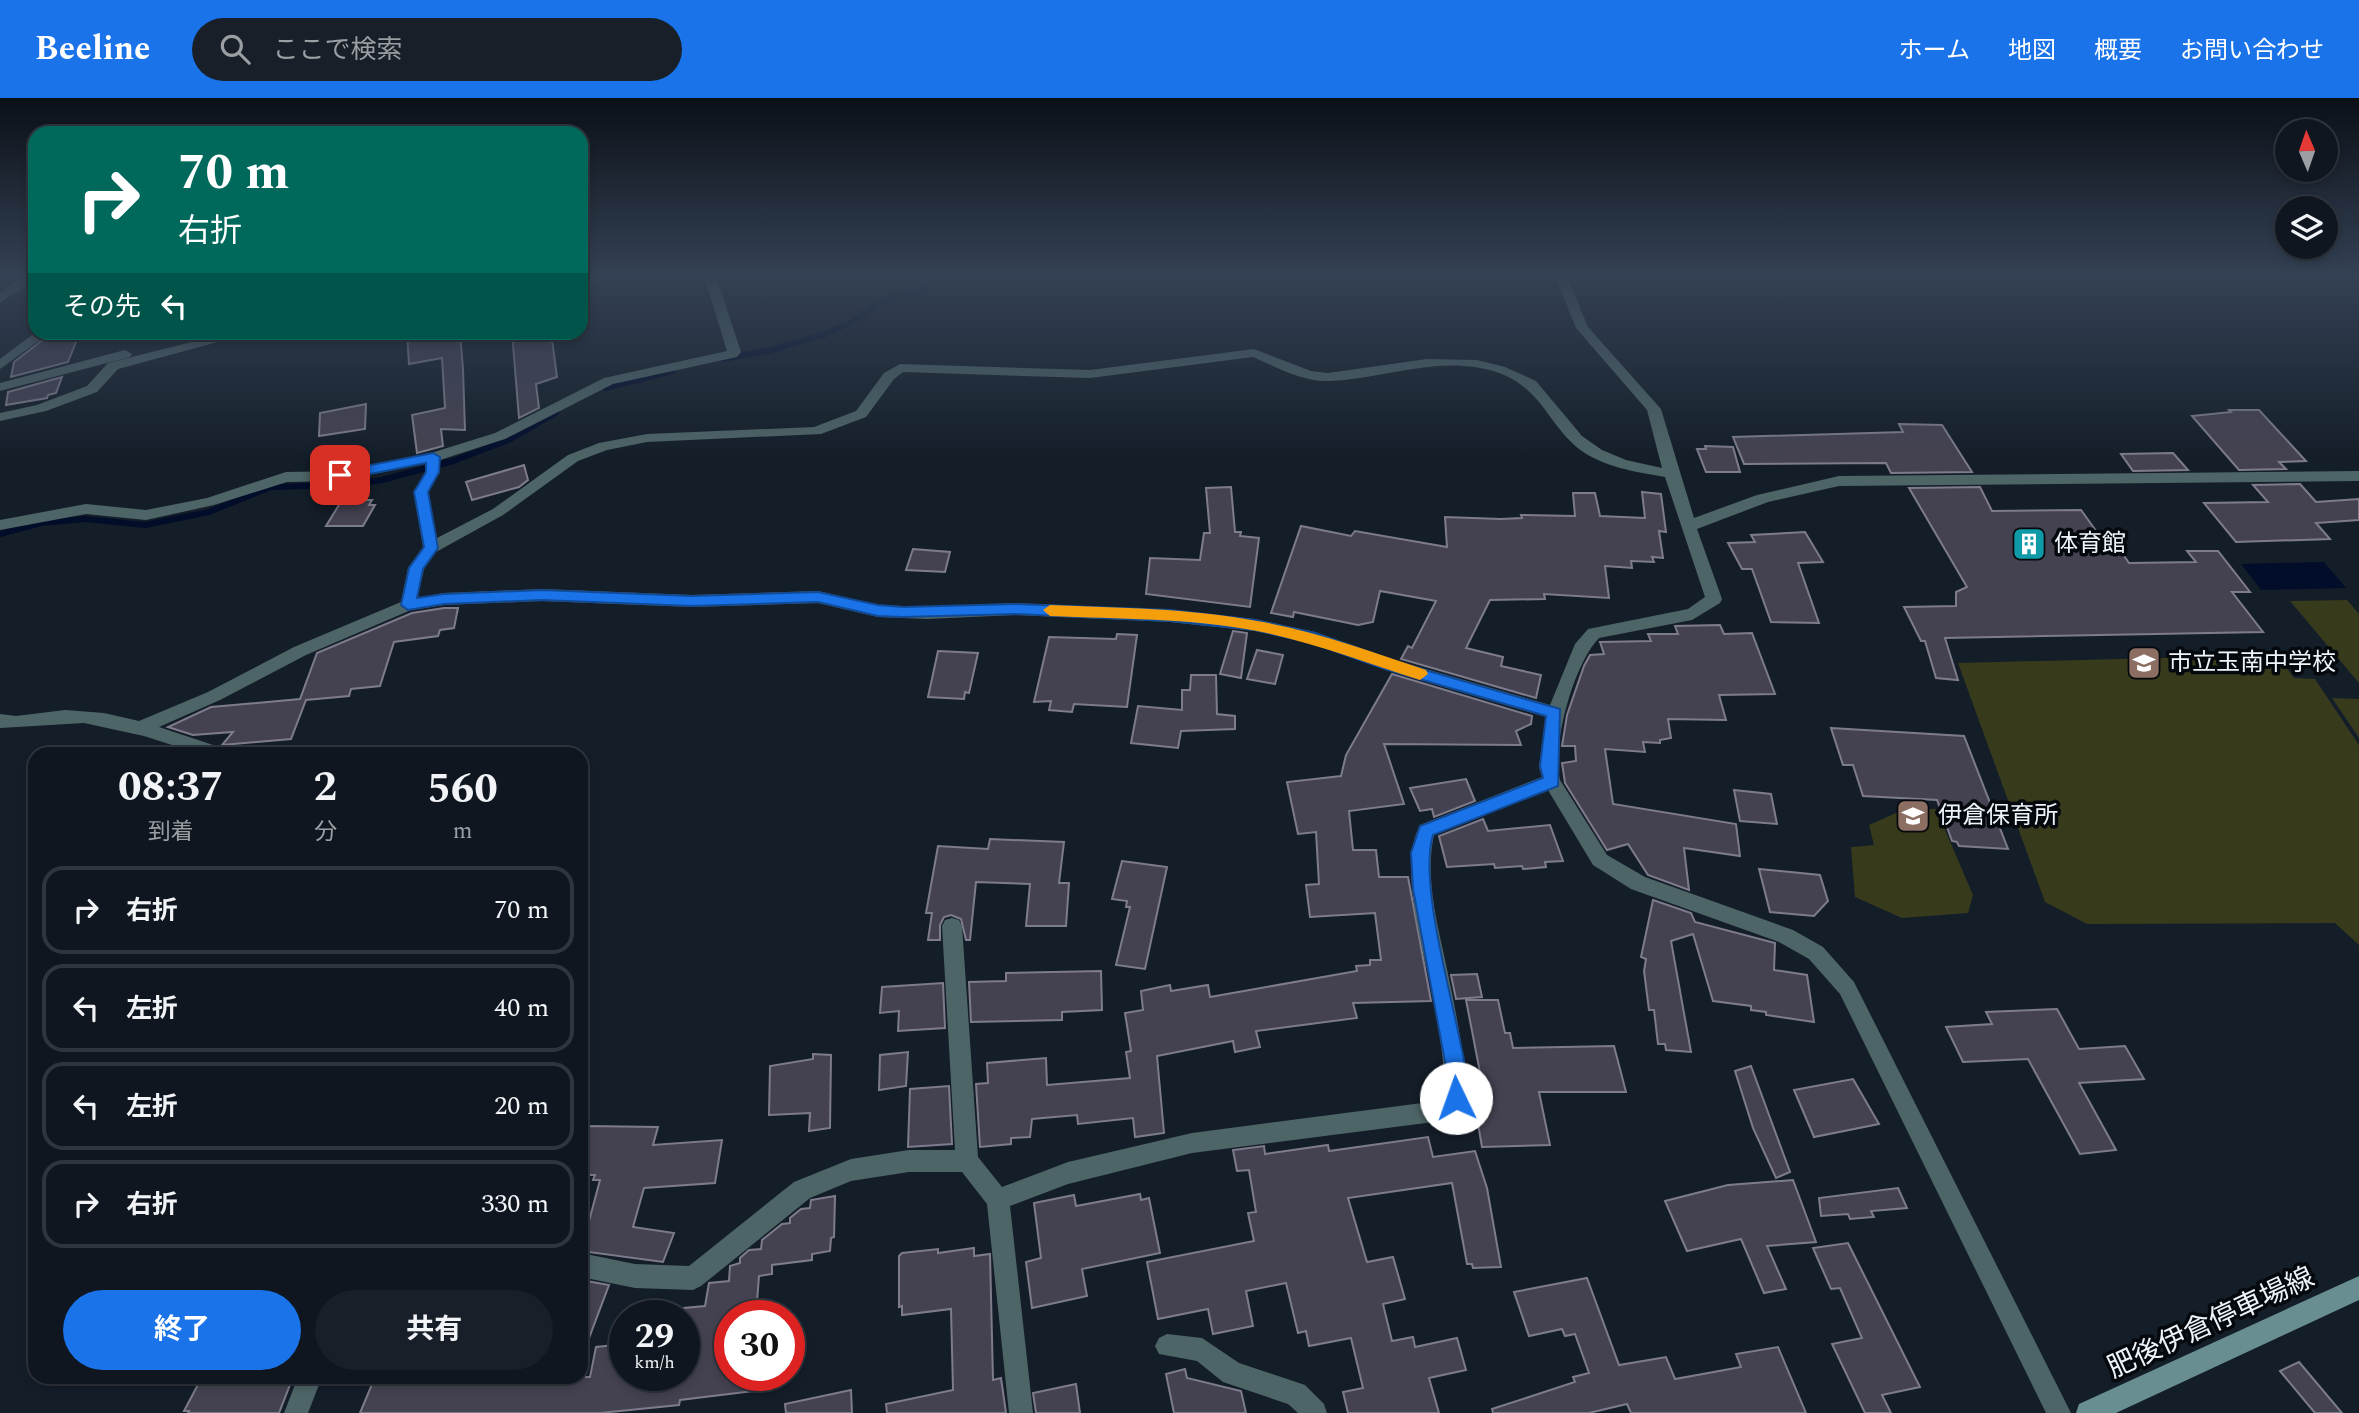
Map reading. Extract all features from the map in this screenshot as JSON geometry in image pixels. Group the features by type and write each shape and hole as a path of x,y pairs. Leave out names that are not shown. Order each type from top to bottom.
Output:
{"main road":[{"name":"肥後伊倉停車場線","path":"2088,1413 2359,1288"}],"street":[{"path":"0,525 86,509 146,515 209,502 286,477 340,475 433,464 500,436 609,381 732,354 734,352 729,337"},
{"path":"1590,337 1654,409 1671,474 1714,598 1692,614 1594,633 1583,644 1555,713 1548,766 1552,781 1600,860 1639,883 1786,936 1816,953 1847,988 2059,1413"},
{"path":"0,365 34,340"},
{"path":"0,387 179,340"},
{"path":"0,417 41,408 92,389 113,366 217,340"},
{"path":"408,605 416,568 431,548 498,512 573,458 604,446 647,438 816,431 862,414 889,376 900,368 922,366 1090,374 1254,353 1309,375 1328,377 1452,362 1483,365 1523,379 1579,441 1598,454 1671,474"},
{"path":"431,548 421,492 433,464"},
{"path":"1690,526 1718,512 1797,488 1839,481 2359,476"},
{"path":"141,728 214,696 300,651 408,605 444,599 542,595 692,601 818,597 878,611 915,613 1015,609 1170,616 1255,625 1315,638 1390,665 1555,713"},
{"path":"0,721 10,723 66,716 141,728 198,747"},
{"path":"998,1200 1068,1173 1192,1143 1434,1112 1456,1098 1456,1067 1422,889 1419,853 1426,830 1552,781"},
{"path":"953,926 967,1161 998,1200 1021,1413"},
{"path":"588,1266 635,1276 693,1278 802,1190 851,1170 909,1161 967,1161"},
{"path":"1167,1346 1202,1350 1232,1373 1296,1394 1315,1413"},
{"path":"296,1413 307,1384"}],"green space":[{"path":"2347,600 2359,614 2359,683 2290,601"},
{"path":"2277,655 2294,678 2315,679 2359,745 2359,945 2335,923 2087,924 2045,902 1958,663"},
{"path":"2332,698 2359,699 2359,738"},
{"path":"1905,809 1936,809 1973,895 1968,913 1902,918 1855,897 1851,847 1874,845 1869,825"}],"water":[{"path":"2324,562 2346,588 2261,590 2241,564"}],"building":[{"path":"43,340 77,340 68,362 11,377 14,362"},
{"path":"408,340 461,340 465,430 441,429 443,446 417,453 412,415 445,408 442,358 409,364"},
{"path":"513,340 552,340 557,377 536,384 539,408 519,418"},
{"path":"62,377 56,393 48,395 47,398 6,405 8,392"},
{"path":"366,404 365,429 319,436 320,413"},
{"path":"2229,410 2259,410 2306,461 2279,462 2286,469 2239,470 2192,416 2231,412"},
{"path":"1899,424 1942,425 1972,472 1891,473 1886,463 1744,464 1733,437 1903,432"},
{"path":"1705,446 1733,447 1740,472 1706,472 1697,449 1706,449"},
{"path":"2173,453 2188,470 2133,471 2121,454"},
{"path":"524,465 528,480 519,487 472,500 466,482"},
{"path":"2300,484 2316,502 2359,499 2359,520 2316,523 2330,539 2236,542 2204,503 2268,502 2253,485"},
{"path":"1231,487 1235,532 1241,532 1240,536 1259,538 1250,607 1146,594 1150,558 1200,560 1204,533 1210,533 1206,488"},
{"path":"1980,487 1992,511 2081,510 2099,535 2109,534 2129,563 2196,562 2187,551 2218,551 2250,592 2232,592 2263,632 1945,638 1958,680 1936,678 1925,641 1921,641 1904,607 1956,606 1956,592 1967,587 1909,488"},
{"path":"1642,492 1661,494 1666,532 1659,531 1663,558 1652,557 1654,562 1631,561 1632,568 1605,566 1609,598 1544,594 1545,599 1490,600 1466,648 1503,657 1501,666 1541,675 1536,698 1401,659 1408,646 1412,648 1436,601 1380,591 1373,622 1358,625 1294,612 1293,617 1271,613 1301,526 1351,536 1355,531 1447,547 1445,517 1501,519 1522,518 1521,515 1575,516 1573,493 1595,493 1600,516 1645,518"},
{"path":"342,500 372,500 369,505 375,505 363,526 326,526"},
{"path":"1805,532 1823,562 1798,563 1819,623 1771,622 1752,569 1742,569 1728,543 1755,542 1751,535"},
{"path":"913,549 950,552 945,572 906,570"},
{"path":"458,608 454,628 440,630 438,636 394,642 380,686 351,689 349,696 306,700 291,739 222,745 233,732 193,735 168,727 211,707 300,699 317,653 412,613"},
{"path":"1720,625 1724,634 1752,633 1775,694 1719,695 1726,720 1668,719 1671,738 1660,740 1660,743 1643,742 1645,752 1605,749 1613,804 1736,824 1740,856 1684,848 1689,890 1648,875 1628,844 1607,850 1565,783 1562,763 1576,761 1575,746 1562,746 1567,715 1584,666 1590,655 1604,654 1600,642 1651,641 1648,634 1678,634 1675,626"},
{"path":"1233,631 1247,633 1241,678 1220,674"},
{"path":"1117,634 1137,635 1127,707 1074,704 1072,712 1049,710 1051,701 1034,702 1049,637 1116,639"},
{"path":"1257,650 1283,655 1275,684 1247,679"},
{"path":"938,651 978,653 969,693 965,692 964,699 928,697"},
{"path":"1392,674 1532,716 1531,724 1516,731 1521,745 1384,744 1404,804 1349,811 1353,850 1376,850 1379,877 1408,877 1431,1001 1353,1003 1357,1018 1256,1031 1260,1047 1235,1052 1233,1041 1157,1056 1164,1133 1135,1137 1133,1118 1078,1124 1077,1115 1032,1119 1030,1137 1011,1138 1011,1144 980,1147 976,1084 988,1083 987,1063 1046,1058 1047,1085 1130,1078 1126,1052 1131,1051 1125,1013 1143,1010 1141,991 1170,985 1171,991 1208,985 1210,997 1357,971 1356,966 1370,965 1370,960 1381,960 1375,913 1310,917 1306,885 1319,884 1316,832 1298,834 1287,782 1341,776 1346,755"},
{"path":"1191,675 1216,675 1217,714 1235,716 1235,729 1181,731 1178,748 1131,743 1138,706 1182,710 1182,690 1190,690"},
{"path":"1831,728 1964,736 2008,849 1959,846 1952,841 1937,800 1863,796 1853,765 1843,765"},
{"path":"1466,779 1475,801 1434,817 1432,809 1420,811 1410,788"},
{"path":"1734,790 1771,794 1777,824 1740,821"},
{"path":"1483,819 1488,831 1550,825 1563,861 1545,862 1546,867 1523,869 1522,866 1495,868 1494,864 1447,867 1439,836"},
{"path":"990,839 1064,842 1059,883 1069,883 1066,926 1026,926 1030,884 976,882 970,940 966,940 961,919 951,915 944,917 940,925 940,940 928,940 932,913 926,913 938,846 988,849"},
{"path":"1122,861 1167,867 1145,969 1116,965 1130,907 1126,907 1127,901 1112,899"},
{"path":"1759,869 1820,875 1828,901 1814,916 1770,912"},
{"path":"1653,900 1691,913 1695,922 1775,943 1774,970 1807,975 1814,1022 1766,1015 1766,1012 1751,1010 1751,1006 1713,1001 1693,934 1671,941 1691,1052 1666,1050 1665,1044 1658,1044 1654,1010 1649,1010 1644,971 1646,959 1641,957"},
{"path":"1101,971 1102,1010 1062,1012 1062,1020 971,1022 969,982 1006,981 1006,973"},
{"path":"1477,974 1482,997 1456,999 1451,975"},
{"path":"943,983 945,1028 898,1031 899,1011 880,1013 882,987"},
{"path":"1466,1000 1498,1000 1505,1033 1510,1033 1513,1048 1614,1046 1626,1092 1539,1092 1550,1145 1482,1147 1475,1107 1483,1107 1481,1093 1484,1093"},
{"path":"2057,1009 2079,1049 2125,1046 2144,1079 2079,1083 2116,1150 2080,1154 2028,1059 1963,1062 1946,1027 1992,1024 1986,1012"},
{"path":"908,1052 906,1086 879,1090 880,1055"},
{"path":"813,1054 831,1055 830,1128 809,1131 810,1113 769,1115 770,1066 813,1059"},
{"path":"1751,1066 1790,1172 1776,1178 1753,1128 1735,1071"},
{"path":"1853,1079 1879,1124 1814,1137 1794,1090"},
{"path":"949,1086 952,1144 908,1147 910,1089"},
{"path":"588,1126 658,1127 653,1145 722,1140 715,1183 644,1188 633,1227 674,1233 663,1262 588,1252 588,1225 600,1180 593,1180 595,1175 588,1175"},
{"path":"1428,1137 1433,1157 1475,1151 1487,1188 1501,1267 1473,1268 1472,1264 1467,1264 1452,1183 1348,1198 1367,1262 1393,1257 1405,1299 1383,1304 1392,1341 1413,1337 1415,1347 1457,1338 1466,1370 1429,1378 1439,1413 1348,1413 1343,1392 1363,1388 1351,1338 1309,1346 1306,1331 1298,1333 1286,1283 1246,1291 1253,1326 1213,1334 1208,1309 1158,1319 1147,1262 1254,1241 1248,1213 1256,1212 1249,1170 1237,1171 1233,1150 1264,1146 1265,1154 1328,1145 1329,1151"},
{"path":"1793,1180 1816,1242 1767,1246 1786,1289 1764,1293 1741,1239 1687,1251 1665,1201 1728,1185"},
{"path":"1898,1188 1907,1208 1871,1211 1874,1217 1850,1219 1848,1214 1821,1216 1819,1198"},
{"path":"1140,1194 1141,1200 1149,1198 1160,1253 1082,1269 1087,1296 1032,1308 1026,1262 1041,1258 1034,1203 1074,1195 1076,1206"},
{"path":"835,1196 834,1237 831,1238 830,1251 812,1254 812,1260 772,1265 772,1274 759,1276 757,1300 714,1300 714,1391 754,1391 680,1400 679,1405 600,1413 360,1413 372,1384 588,1384 596,1347 609,1346 609,1391 700,1391 700,1306 705,1306 709,1283 729,1281 730,1266 740,1263 740,1258 749,1250 761,1249 762,1240 782,1224 790,1223 790,1218 801,1209 810,1208 811,1200"},
{"path":"1848,1243 1920,1387 1882,1395 1891,1413 1865,1413 1832,1344 1862,1338 1840,1288 1831,1289 1813,1248"},
{"path":"974,1248 974,1256 990,1254 993,1380 1001,1378 1006,1413 887,1413 886,1404 953,1390 951,1309 902,1315 902,1306 899,1307 899,1256 902,1253 938,1249 938,1253"},
{"path":"1587,1278 1619,1365 1666,1357 1675,1379 1741,1367 1736,1354 1778,1347 1806,1413 1631,1413 1627,1404 1589,1413 1493,1413 1492,1409 1575,1382 1573,1377 1589,1373 1575,1334 1565,1336 1562,1329 1529,1336 1514,1292"},
{"path":"588,1281 609,1285 588,1341"},
{"path":"2299,1362 2342,1413 2315,1413 2280,1371"},
{"path":"1185,1369 1187,1378 1241,1391 1246,1413 1174,1413 1166,1374"},
{"path":"198,1384 290,1384 279,1413 184,1411"},
{"path":"1076,1384 1080,1413 1036,1413 1033,1393"},
{"path":"851,1390 852,1413 786,1413 785,1404"}],"waterway":[{"path":"723,359 771,350 814,337"},
{"path":"605,388 673,371"},
{"path":"0,534 41,523 85,519 145,525 209,512 271,487 347,485 382,480 453,461 509,440 556,413"}],"slow traffic":[{"path":"1050,610 1170,616 1255,625 1315,638 1420,674"}],"place":[{"name":"体育館","path":"2029,544"},
{"name":"市立玉南中学校","path":"2144,663"},
{"name":"伊倉保育所","path":"1913,816"}],"route":[{"path":"340,475 433,457 433,472 421,492 431,548 416,568 408,605 444,599 542,595 692,601 818,597 878,611 927,613 1015,609 1170,616 1255,625 1315,638 1390,665 1555,713 1548,766 1552,781 1426,830 1419,853 1422,889 1456,1067 1456,1098"}]}
